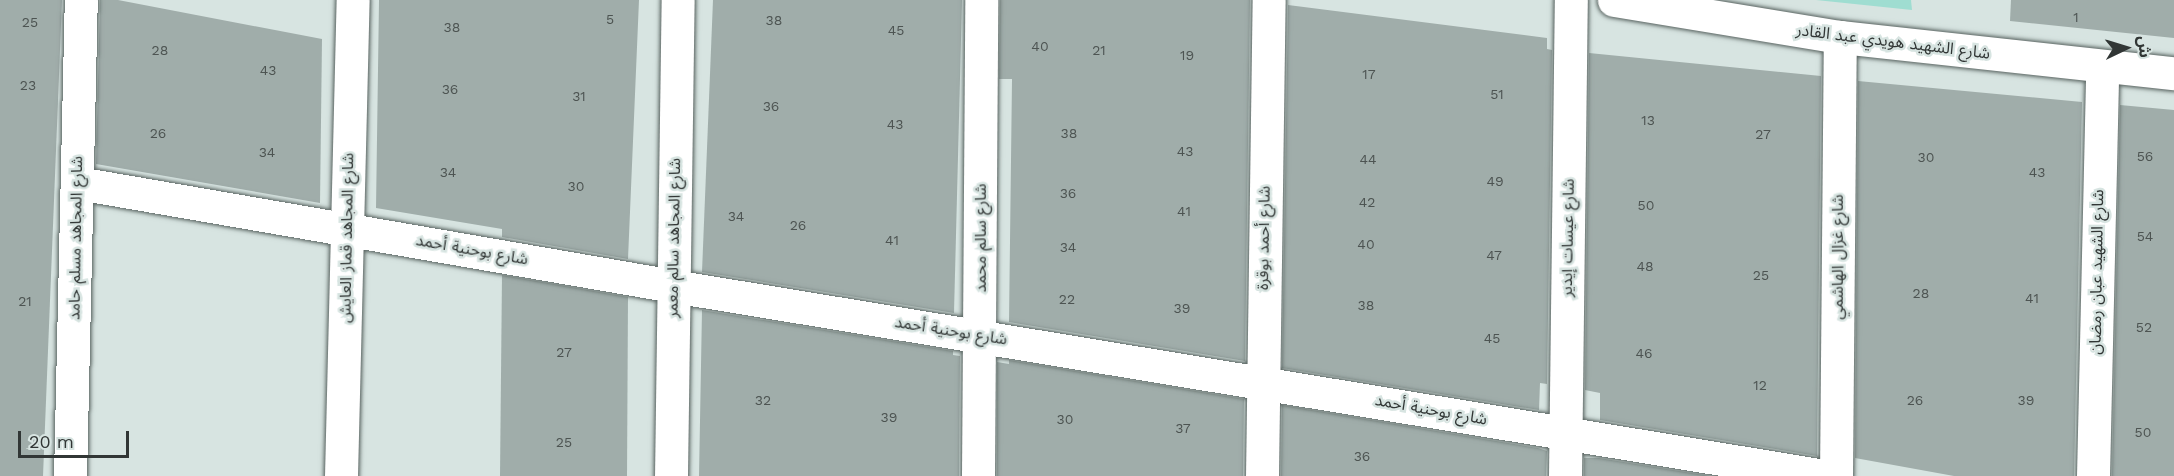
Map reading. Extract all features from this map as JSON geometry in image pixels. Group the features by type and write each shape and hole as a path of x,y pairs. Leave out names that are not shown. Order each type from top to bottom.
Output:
{"street":[{"name":"شارع المجاهد مسلم حامد","path":"70,476 81,0"},
{"name":"شارع المجاهد قماز العايش","path":"341,476 353,0"},
{"name":"شارع المجاهد سالم معمر","path":"671,476 678,0"},
{"name":"شارع سالم محمد","path":"978,476 981,0"},
{"name":"شارع أحمد بوقرة","path":"1262,476 1261,381 1269,0"},
{"name":"شارع عيسات إيدير","path":"1565,476 1570,0"},
{"name":"شارع الشهيد هويدي عبد القادر","path":"1614,0 1781,13 1840,37 2174,73"},
{"name":"شارع غزال الهاشمي","path":"1836,476 1840,37"},
{"name":"شارع الشهيد عبان رمضان","path":"2093,476 2102,67"},
{"name":"شارع بوحنية أحمد","path":"78,183 346,227 673,286 1261,381 1825,476"}],"green space":[{"path":"1816,0 1911,0 1912,10"}],"building":[{"path":"0,0 62,0 43,476 0,476"},
{"path":"100,0 118,0 322,39 320,203 96,164"},
{"path":"379,0 639,0 628,259 502,237 502,229 376,208"},
{"path":"713,0 962,0 954,313 702,272"},
{"path":"1000,0 1250,0 1245,361 1009,322 1012,79 999,79"},
{"path":"2011,0 2174,0 2174,38 2010,21"},
{"path":"1288,5 1547,38 1547,49 1552,50 1547,384 1540,383 1539,410 1282,368"},
{"path":"1589,53 1821,76 1817,456 1600,420 1600,393 1585,390"},
{"path":"1858,81 2082,102 2074,476 1954,476 1855,458"},
{"path":"2120,105 2174,110 2174,476 2112,476"},
{"path":"502,275 628,297 627,476 500,476"},
{"path":"702,310 953,351 953,355 960,356 959,476 699,476"},
{"path":"1009,360 1244,399 1243,476 997,476 997,362 1009,364"},
{"path":"1282,405 1538,448 1547,451 1546,476 1281,476"},
{"path":"1584,458 1599,458 1710,476 1584,476"}]}
